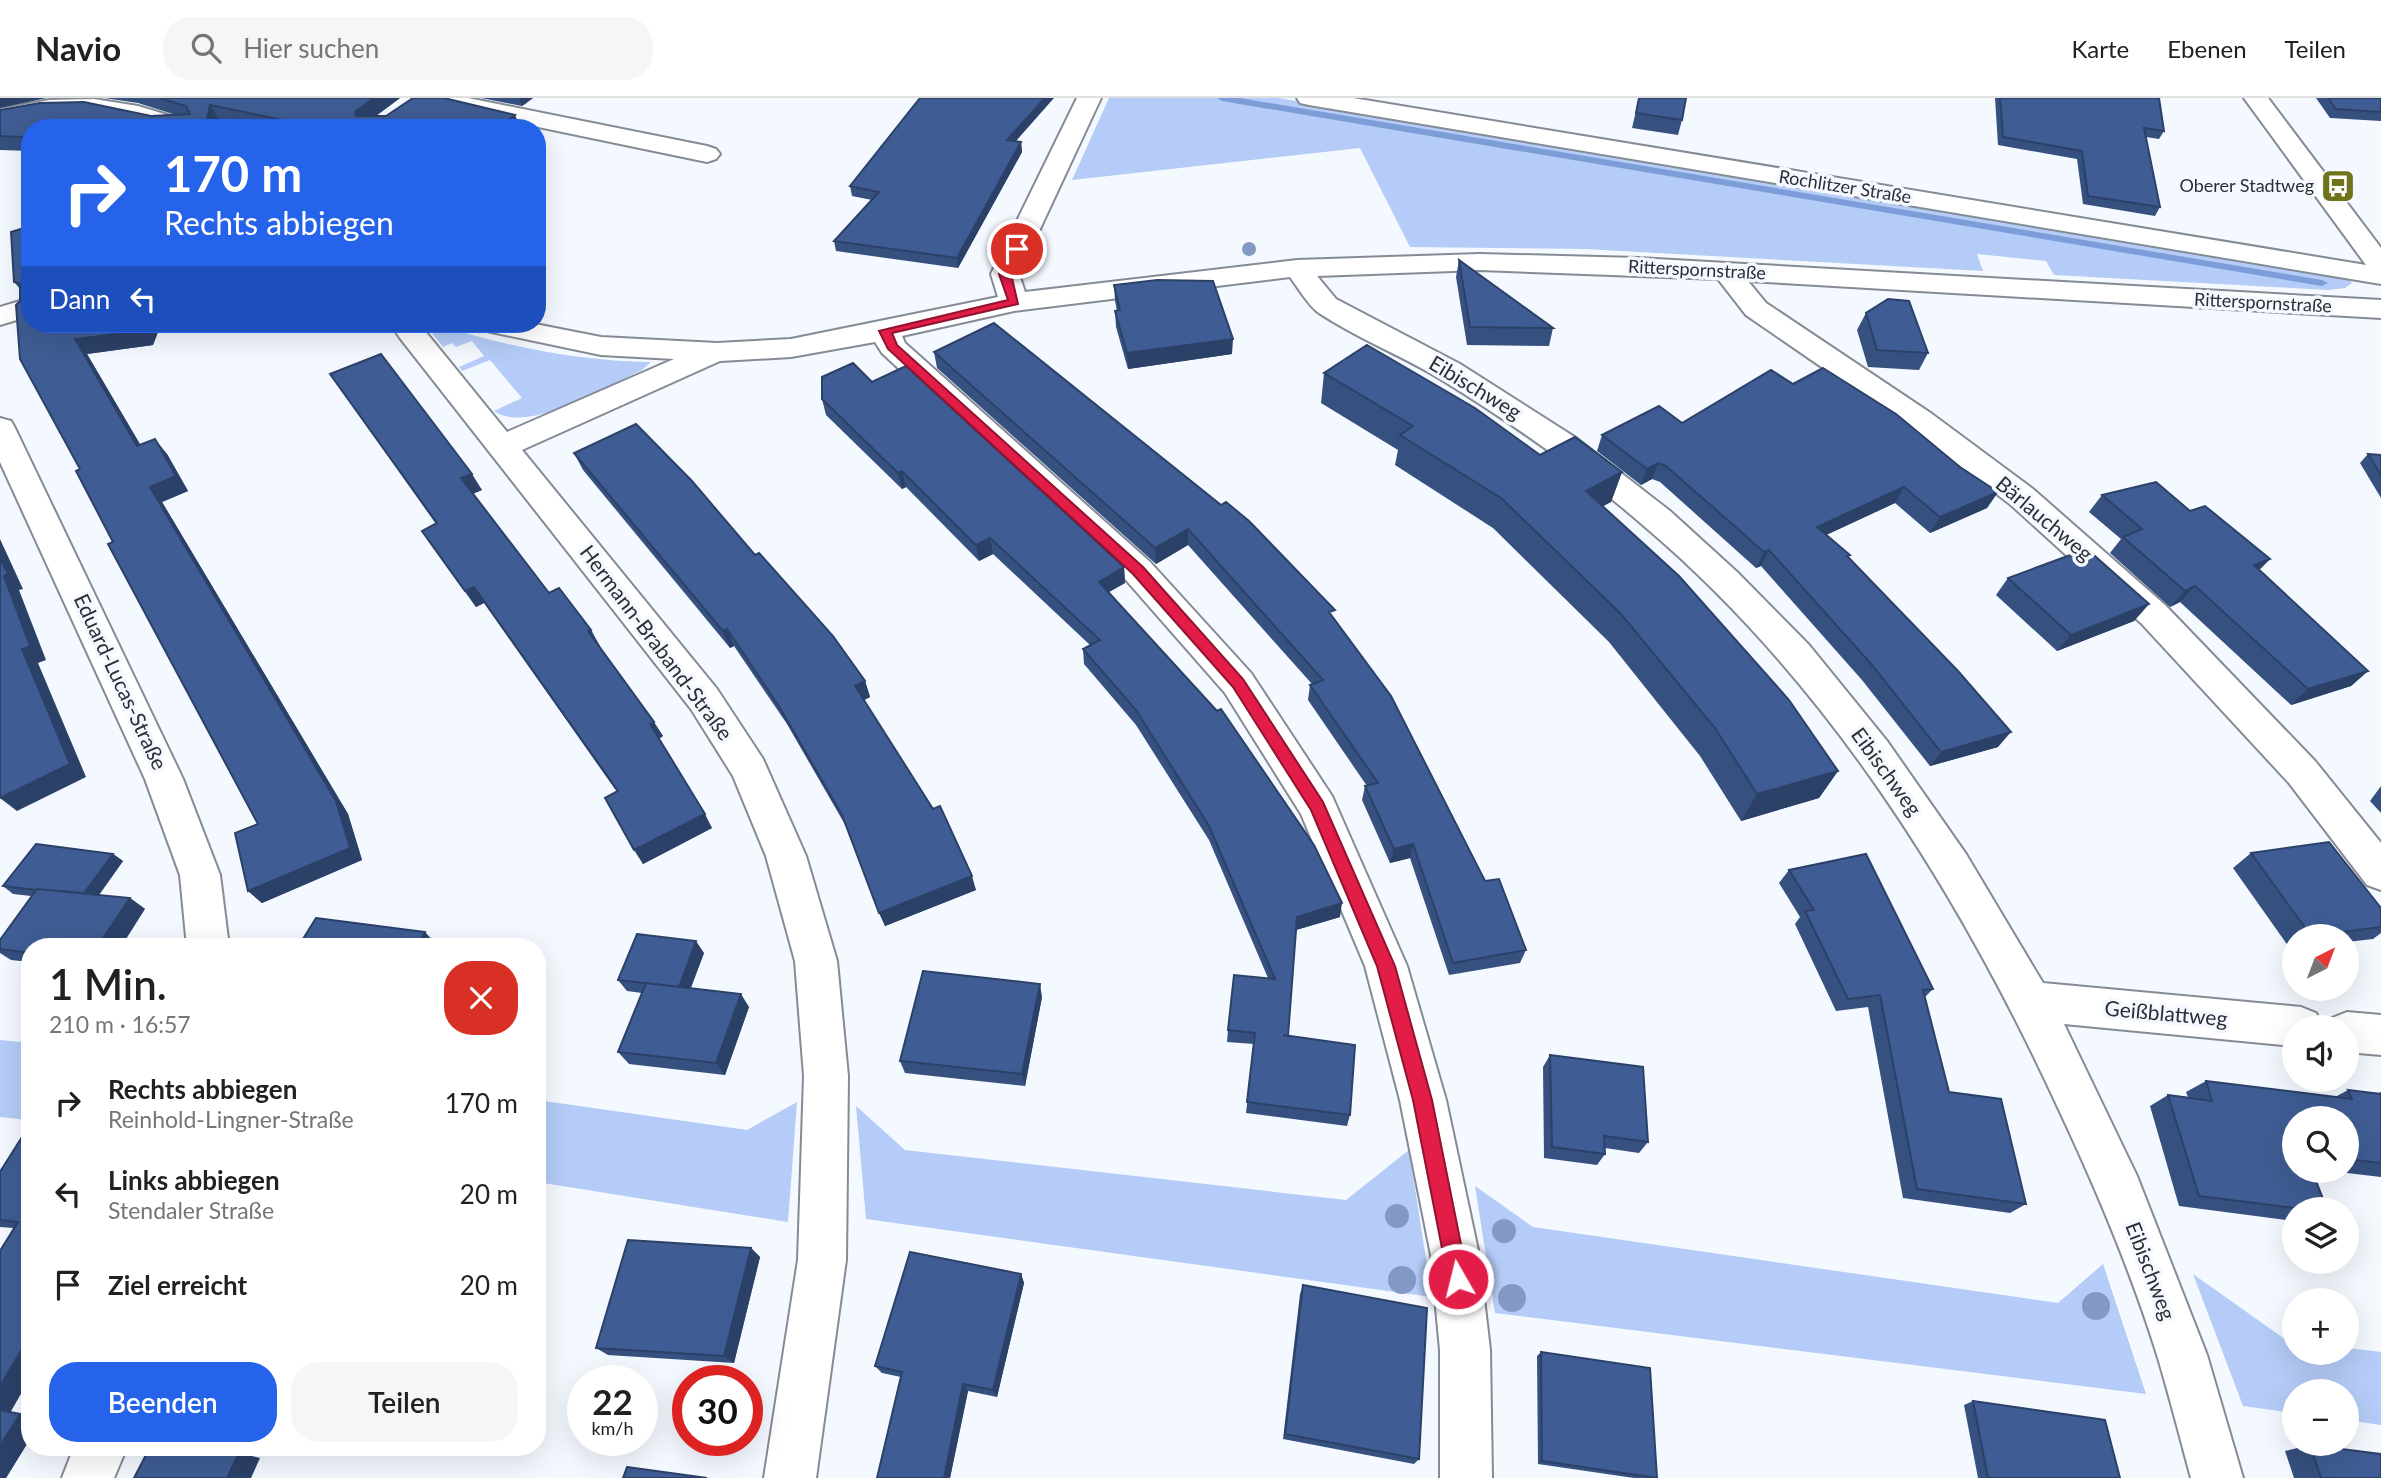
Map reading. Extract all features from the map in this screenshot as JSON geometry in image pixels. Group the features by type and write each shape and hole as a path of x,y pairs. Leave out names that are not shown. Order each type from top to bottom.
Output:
{"street":[{"path":"1014,302 1005,274 1089,98"},
{"name":"Rochlitzer Straße","path":"1309,98 2381,276"},
{"path":"2256,98 2381,267"},
{"path":"420,100 521,119"},
{"path":"0,116 58,106 94,105 141,111 162,119"},
{"path":"546,124 707,154"},
{"name":"Ritterspornstraße","path":"717,352 791,348 885,331 1014,302 1297,268 1561,263 2381,309"},
{"name":"Eibischweg","path":"1297,268 1326,305 1449,371 1565,445 1658,519 1725,581 1797,655 1874,752 1952,866 2031,1001 2114,1176 2182,1355 2217,1478"},
{"name":"Bärlauchweg","path":"1726,271 1756,309 1921,421 2012,489 2153,614 2302,772 2381,873"},
{"path":"0,316 21,310"},
{"path":"885,331 892,346 1138,571 1238,683 1318,807 1386,966 1423,1100 1455,1255 1465,1350 1466,1478"},
{"name":"Hermann-Braband-Straße","path":"411,333 704,699 750,769 786,856 816,961 826,1076 822,1260 790,1478"},
{"path":"537,333 601,346 717,352"},
{"path":"502,447 717,352"},
{"name":"Eduard-Lucas-Straße","path":"0,428 164,779 200,875 207,938"},
{"name":"Geißblattweg","path":"2031,1001 2282,1025"},
{"path":"2359,1033 2381,1035"},
{"path":"88,1478 98,1456"}],"shaded area":[{"path":"1109,98 1279,98 2350,280 2352,283 2345,288 2329,290 2054,275 2046,261 1977,254 1983,271 1585,249 1410,247 1360,148 1072,180"},
{"path":"432,333 467,333 570,356 651,362 642,370 568,406 527,417 509,417 494,411 522,398 490,360 462,371 459,367 484,356 472,341 456,347 452,343 443,347"},
{"path":"0,1040 21,1042 21,1119 0,1117"},
{"path":"546,1101 747,1130 797,1102 788,1222 546,1183"},
{"path":"856,1106 905,1150 1346,1200 1409,1150 1432,1297 866,1219"},
{"path":"1475,1186 1533,1227 2058,1303 2103,1264 2146,1394 1495,1313"},
{"path":"2193,1274 2282,1337 2282,1365 2359,1365 2359,1349 2381,1352 2381,1425 2359,1422 2359,1379 2282,1379 2282,1411 2243,1406"}],"building":[{"path":"159,98 374,98 355,112 356,116 386,116 413,98 444,98 515,115 510,119 278,119 210,105 207,119 21,119 21,137 0,136 0,110 40,103 84,102 151,116 190,114 186,106"},
{"path":"920,98 1045,98 1007,140 1021,142 957,258 834,241 879,192 850,186"},
{"path":"1639,98 1686,98 1682,120 1636,113"},
{"path":"2000,98 2159,98 2164,131 2144,128 2160,207 2088,196 2082,151 2003,137"},
{"path":"2328,98 2381,98 2381,112 2336,109"},
{"path":"21,229 21,333 125,333 75,339 137,446 155,439 176,476 150,487 336,801 350,848 248,891 235,833 258,824 108,544 113,542 76,471 80,469 20,359 16,305 20,301 20,283 14,282 11,232"},
{"path":"1459,260 1553,328 1470,327"},
{"path":"1157,280 1213,281 1233,339 1127,353 1115,311 1120,310 1114,285"},
{"path":"1888,299 1909,301 1928,353 1877,350 1866,313"},
{"path":"994,323 1221,505 1226,502 1249,521 1335,610 1329,612 1391,696 1485,881 1499,879 1526,950 1453,963 1413,844 1394,849 1365,786 1378,783 1310,685 1323,680 1188,529 1155,548 934,352"},
{"path":"1367,345 1475,408 1540,455 1575,437 1622,472 1586,491 1679,576 1789,700 1838,771 1757,794 1715,728 1621,614 1501,498 1400,435 1413,426 1324,373"},
{"path":"381,354 472,474 461,478 549,593 559,588 591,630 588,631 654,722 650,724 705,814 634,850 605,798 618,791 474,587 465,591 422,531 437,523 330,374"},
{"path":"853,363 872,382 906,366 1124,567 1099,582 1217,711 1221,709 1314,845 1342,903 1297,917 1288,1036 1355,1045 1350,1115 1247,1102 1255,1033 1228,1030 1234,975 1275,979 1209,826 1136,710 1083,649 1100,640 990,538 976,545 902,471 898,473 822,399 822,377"},
{"path":"1823,368 1896,414 1960,467 1998,492 1940,517 1904,487 1817,527 1850,555 1847,556 1958,671 2011,732 1941,752 1872,665 1769,550 1764,552 1666,466 1658,463 1647,469 1602,435 1659,406 1682,423 1771,370 1793,384"},
{"path":"636,424 692,481 755,555 759,553 833,636 865,681 855,686 933,809 940,806 972,876 879,913 842,815 780,708 727,629 723,631 574,453"},
{"path":"2368,454 2381,455 2381,475"},
{"path":"2156,482 2190,511 2205,506 2270,559 2254,565 2368,671 2308,689 2195,586 2185,591 2123,537 2142,529 2102,495"},
{"path":"2087,549 2149,604 2071,635 2008,578"},
{"path":"0,558 8,574 4,576 30,646 22,649 70,764 0,798"},
{"path":"2329,842 2381,908 2381,927 2359,930 2359,924 2302,924 2251,853"},
{"path":"36,844 113,854 84,893 3,886"},
{"path":"1866,854 1933,989 1923,990 1949,1092 2001,1099 2026,1204 1917,1189 1880,995 1848,999 1805,911 1814,910 1789,870"},
{"path":"37,889 130,898 103,938 21,938 21,952 0,949 0,940"},
{"path":"316,918 425,932 422,938 304,938"},
{"path":"637,934 696,941 679,987 618,980"},
{"path":"923,971 1040,984 1022,1074 900,1061"},
{"path":"646,983 741,994 716,1063 618,1052"},
{"path":"1550,1055 1643,1067 1648,1142 1604,1136 1605,1154 1552,1147"},
{"path":"2206,1081 2352,1099 2349,1092 2381,1094 2381,1163 2359,1160 2359,1106 2282,1106 2282,1183 2317,1183 2322,1197 2282,1197 2282,1206 2199,1196 2168,1095 2212,1101"},
{"path":"21,1139 21,1351 0,1386 0,1251 18,1222 0,1220 0,1172"},
{"path":"628,1240 751,1248 724,1356 596,1348"},
{"path":"910,1252 1021,1274 993,1390 963,1384 944,1478 877,1478 902,1372 875,1366"},
{"path":"1303,1285 1427,1308 1419,1459 1285,1434"},
{"path":"1541,1352 1650,1368 1657,1478 1542,1461"},
{"path":"1973,1401 2105,1420 2120,1478 1988,1478"},
{"path":"0,1410 20,1414 0,1446"},
{"path":"2359,1451 2381,1454 2381,1478 2321,1478 2314,1456 2359,1456"},
{"path":"145,1456 238,1456 227,1478 134,1478"},
{"path":"627,1467 707,1478 623,1478"}],"waterway":[{"path":"1222,98 2322,283"}],"place":[{"name":"Oberer Stadtweg","path":"2338,186"}],"route":[{"path":"1017,249 1005,274 1014,302 885,331 892,346 1138,571 1238,683 1318,807 1386,966 1423,1100 1458,1279"}]}
